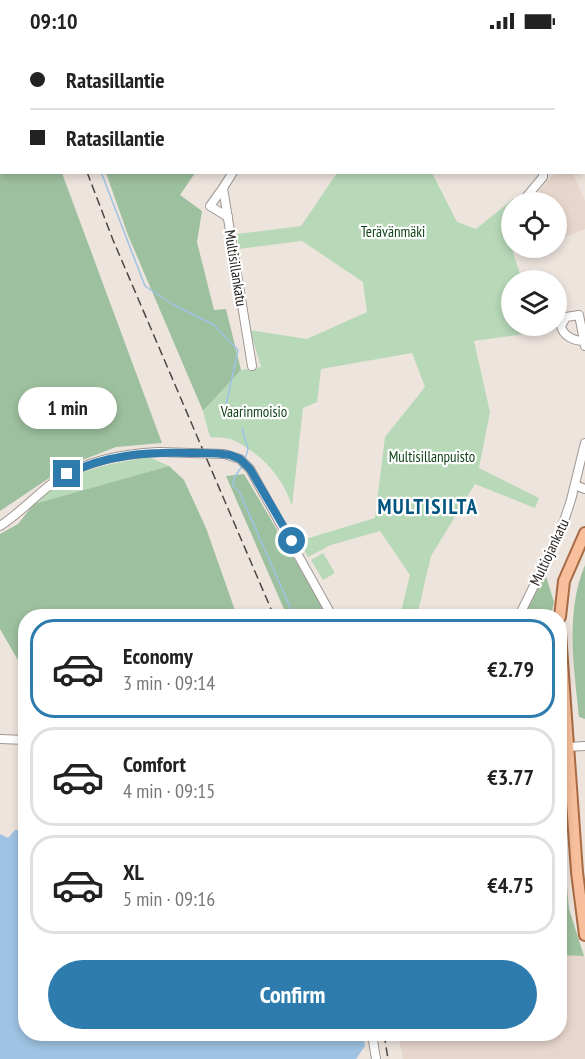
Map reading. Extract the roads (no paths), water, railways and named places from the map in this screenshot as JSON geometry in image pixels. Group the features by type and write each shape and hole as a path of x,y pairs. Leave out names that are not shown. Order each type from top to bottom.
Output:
{"main road":[{"path":"561,609 564,581 585,533"},
{"path":"567,733 576,872 585,935"}],"street":[{"path":"228,217 210,206 232,174"},
{"path":"530,192 543,174"},
{"name":"Multisillankatu","path":"223,188 252,366"},
{"name":"Multiojankatu","path":"522,609 560,532 585,443"},
{"path":"0,525 54,483 87,464 123,455 159,452 224,454 240,459 250,469 328,609"},
{"path":"575,485 585,489"},
{"path":"0,739 18,740"},
{"path":"568,747 585,746"},
{"path":"373,1041 376,1059"}],"water":[{"path":"15,830 18,830 18,1041 364,1041 365,1046 356,1059 0,1059 0,834 8,838"}],"waterway":[{"path":"102,174 145,286 172,304 214,325 238,350 225,410 227,418"},
{"path":"242,428 248,449 245,459"},
{"path":"242,466 234,478 233,486 239,491 291,609"}],"railway":[{"path":"88,174 113,240 271,609"},
{"path":"385,1041 388,1059"}],"district":[{"name":"MULTISILTA","path":"428,506"}],"park label":[{"name":"Terävänmäki","path":"393,231"},
{"name":"Vaarinmoisio","path":"254,411"},
{"name":"Multisillanpuisto","path":"432,456"}]}
